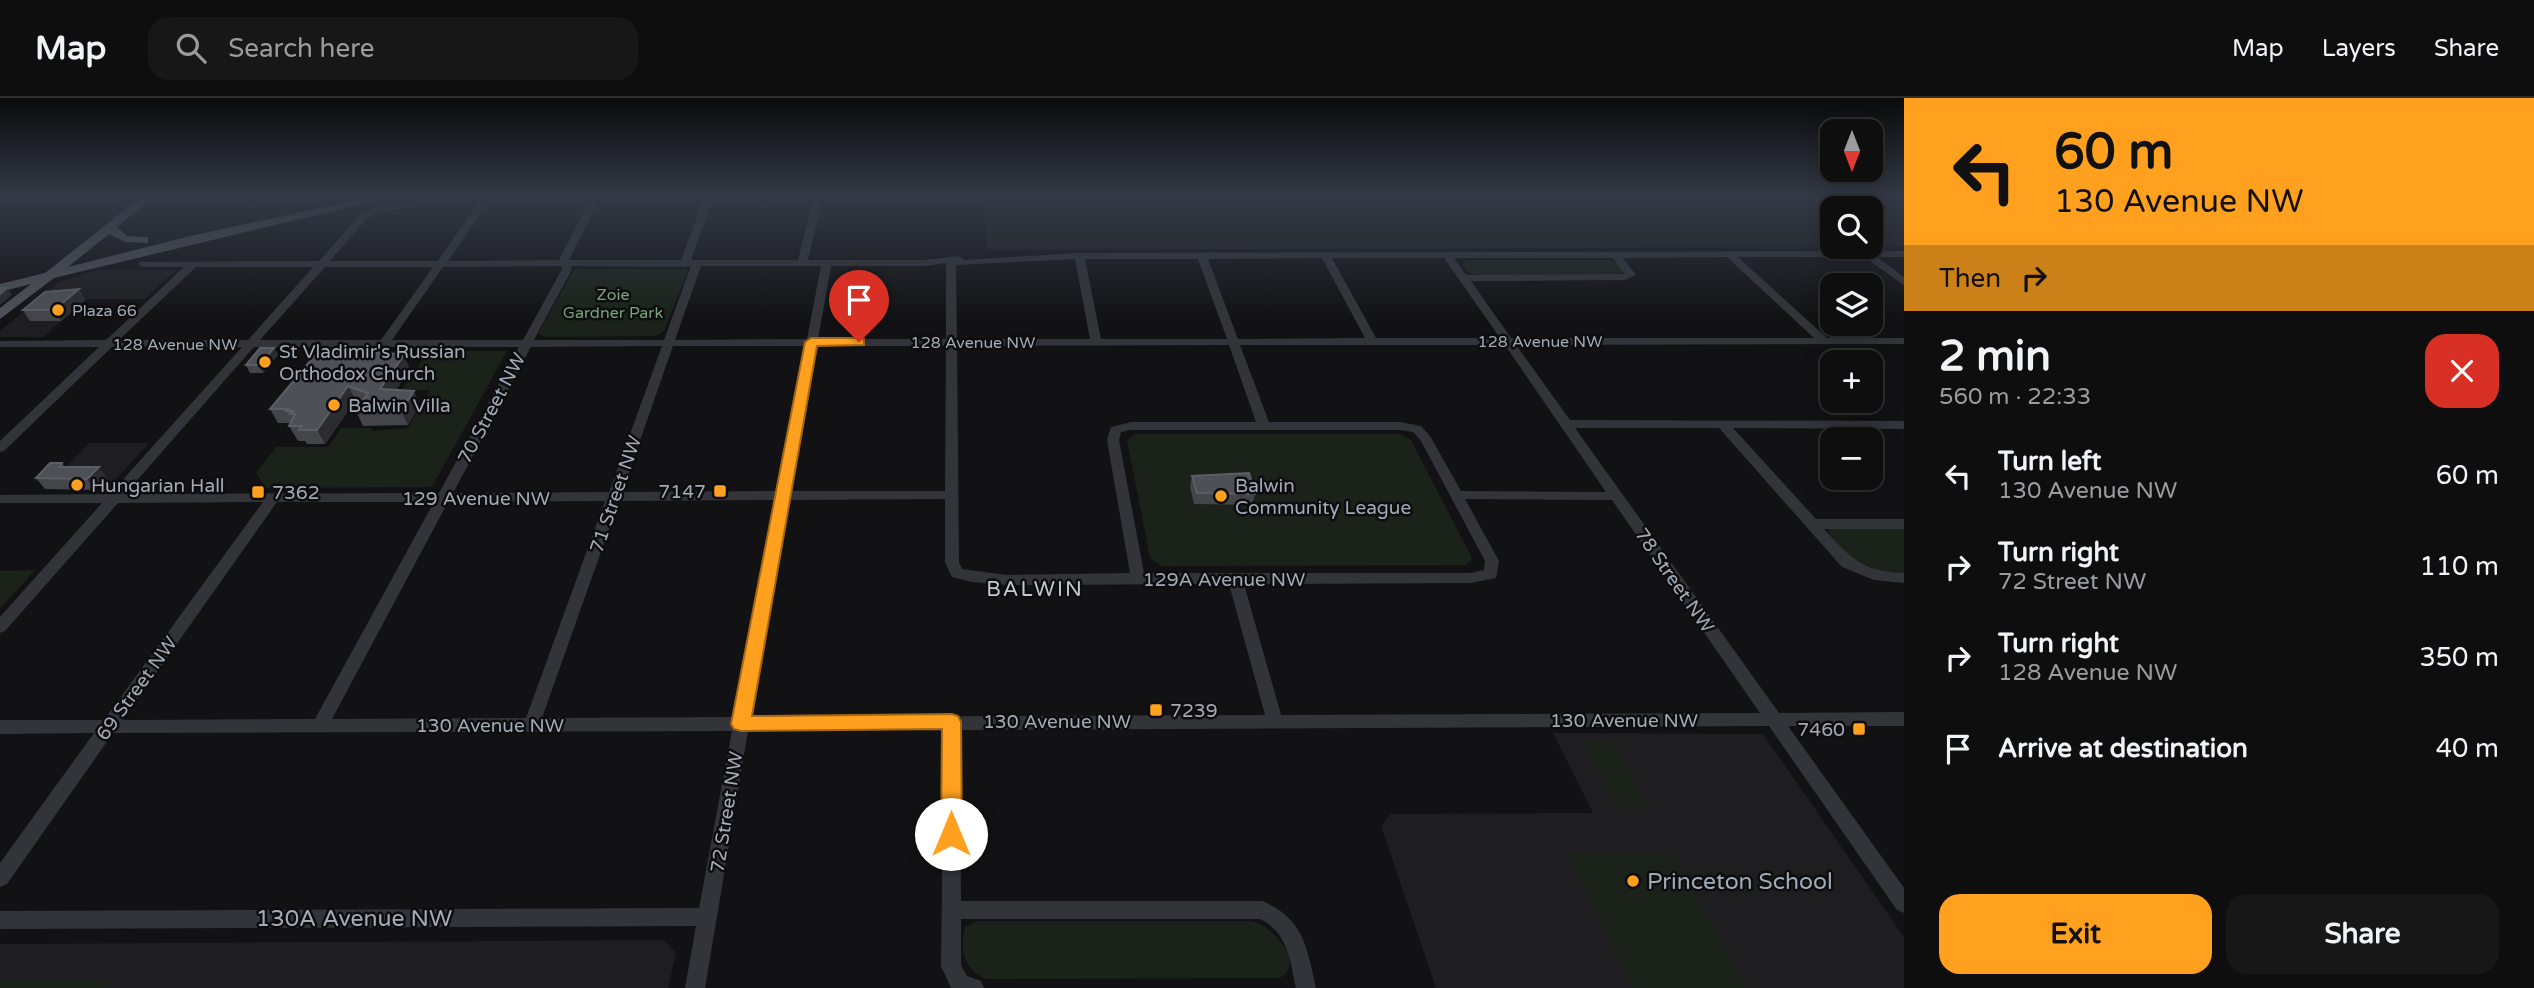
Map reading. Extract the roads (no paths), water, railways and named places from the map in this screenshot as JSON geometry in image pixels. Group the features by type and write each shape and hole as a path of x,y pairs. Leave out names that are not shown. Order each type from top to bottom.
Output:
{"main road":[{"path":"0,316 98,238"},
{"path":"119,238 148,245"},
{"path":"50,275 78,263 170,238"},
{"path":"0,283 89,265 173,238"},
{"path":"0,283 72,258 185,238"},
{"path":"89,265 143,264 148,245"}],"street":[{"path":"0,627 345,238"},
{"path":"383,344 460,238"},
{"name":"70 Street NW","path":"320,726 567,269 564,259 575,238"},
{"name":"71 Street NW","path":"532,724 615,498 668,343 698,238"},
{"path":"803,264 809,238"},
{"path":"1883,254 1903,253"},
{"path":"1735,260 1820,256"},
{"path":"1874,259 1904,282"},
{"path":"143,264 826,264 951,261 964,264 1080,260 1735,260 1880,263"},
{"path":"1080,260 1096,341"},
{"path":"1203,260 1264,426"},
{"path":"1328,260 1372,341"},
{"name":"78 Street NW","path":"1450,260 1904,903"},
{"path":"1463,278 1631,275 1620,260"},
{"path":"1735,260 1824,341"},
{"path":"951,261 951,495"},
{"name":"72 Street NW","path":"695,988 826,264"},
{"path":"0,447 192,265"},
{"name":"128 Avenue NW","path":"0,344 1904,341"},
{"path":"1566,424 1904,425"},
{"path":"1723,425 1847,563 1864,574 1881,578 1904,578"},
{"path":"1138,579 1114,440 1115,430 1131,426 1400,426 1417,429 1426,439 1457,495 1616,496"},
{"name":"129 Avenue NW","path":"0,499 951,495"},
{"name":"129A Avenue NW","path":"951,495 952,562 957,573 972,578 1470,578 1491,574 1492,561 1457,495"},
{"name":"69 Street NW","path":"0,878 273,498"},
{"path":"1812,524 1904,524"},
{"path":"1235,579 1275,721"},
{"name":"130 Avenue NW","path":"0,727 1904,719"},
{"path":"952,722 951,966 967,986"},
{"path":"951,910 1262,910 1279,917 1292,932 1306,988"},
{"name":"130A Avenue NW","path":"0,920 709,916"}],"place":[{"name":"Plaza 66","path":"58,310"},
{"name":"St Vladimir's Russian Orthodox Church","path":"265,362"},
{"name":"Balwin Villa","path":"334,405"},
{"name":"Hungarian Hall","path":"77,485"},
{"name":"7147","path":"720,491"},
{"name":"7362","path":"258,492"},
{"name":"Balwin Community League","path":"1221,496"},
{"name":"7239","path":"1156,710"},
{"name":"7460","path":"1859,729"},
{"name":"Princeton School","path":"1633,881"}],"district":[{"name":"BALWIN","path":"1035,589"}],"park label":[{"name":"Zoie Gardner Park","path":"613,303"}]}
